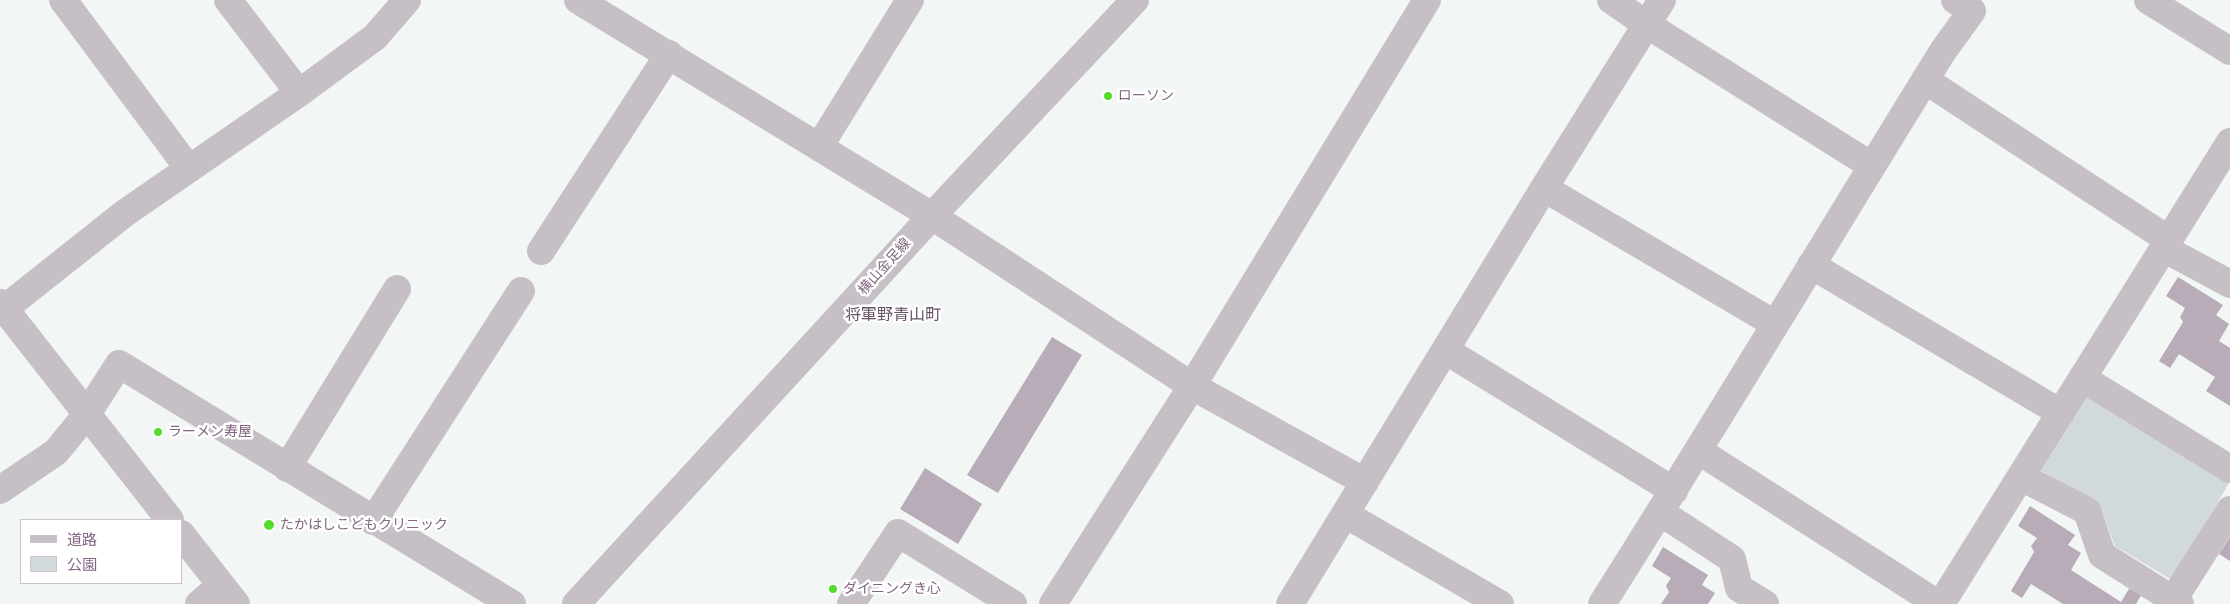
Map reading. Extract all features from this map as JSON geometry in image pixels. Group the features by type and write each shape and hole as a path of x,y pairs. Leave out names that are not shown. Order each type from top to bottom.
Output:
{"street":[{"path":"63,0 189,169"},
{"path":"228,0 299,93"},
{"path":"169,519 2,308 124,213 299,93 375,36 407,0"},
{"path":"578,0 932,216 1192,386 1365,482"},
{"path":"818,148 910,0"},
{"name":"横山金足線","path":"576,604 932,216 1135,0"},
{"path":"1053,604 1192,386 1427,0"},
{"path":"1611,0 1872,166"},
{"path":"1290,604 1544,188 1662,0"},
{"path":"1602,604 1699,451 1925,80 1972,11 1954,0"},
{"path":"2148,0 2230,51"},
{"path":"541,251 669,54"},
{"path":"1925,80 2166,244 2230,284"},
{"path":"1699,451 1940,604 2230,142"},
{"path":"1544,188 1775,324"},
{"path":"1811,265 2061,413"},
{"path":"287,468 397,289"},
{"path":"373,521 521,291"},
{"path":"1445,350 1667,502 1732,559 1739,588 1765,604"},
{"path":"0,490 56,452 87,414 119,364 373,521 512,604"},
{"path":"2082,378 2230,469"},
{"path":"2021,477 2087,511 2102,555 2177,602 2230,510"},
{"path":"1345,514 1500,604"},
{"path":"851,604 898,533 1013,604"},
{"path":"182,535 229,594 199,604"}],"green space":[{"path":"2087,397 2229,483 2172,580 2115,546 2099,505 2041,471"}],"building":[{"path":"2178,277 2223,305 2216,315 2229,324 2219,341 2230,348 2230,406 2206,391 2215,377 2179,354 2170,368 2159,361 2183,322 2180,317 2185,308 2166,296"},
{"path":"1052,337 1082,355 998,493 967,475"},
{"path":"925,468 982,504 958,544 900,509"},
{"path":"2030,506 2075,535 2068,545 2081,553 2071,570 2121,602 2132,584 2143,592 2136,604 2063,604 2031,584 2022,598 2011,591 2034,552 2031,546 2037,538 2018,526"},
{"path":"2230,537 2230,561 2219,554"},
{"path":"1663,547 1708,575 1702,585 1715,593 1708,604 1661,604 1669,592 1666,586 1671,578 1652,566"}],"place":[{"name":"ローソン","path":"1108,96"},
{"name":"ラーメン寿屋","path":"158,432"},
{"name":"たかはしこどもクリニック","path":"269,525"},
{"name":"ダイニングき心","path":"833,589"}],"district":[{"name":"将軍野青山町","path":"893,316"}]}
